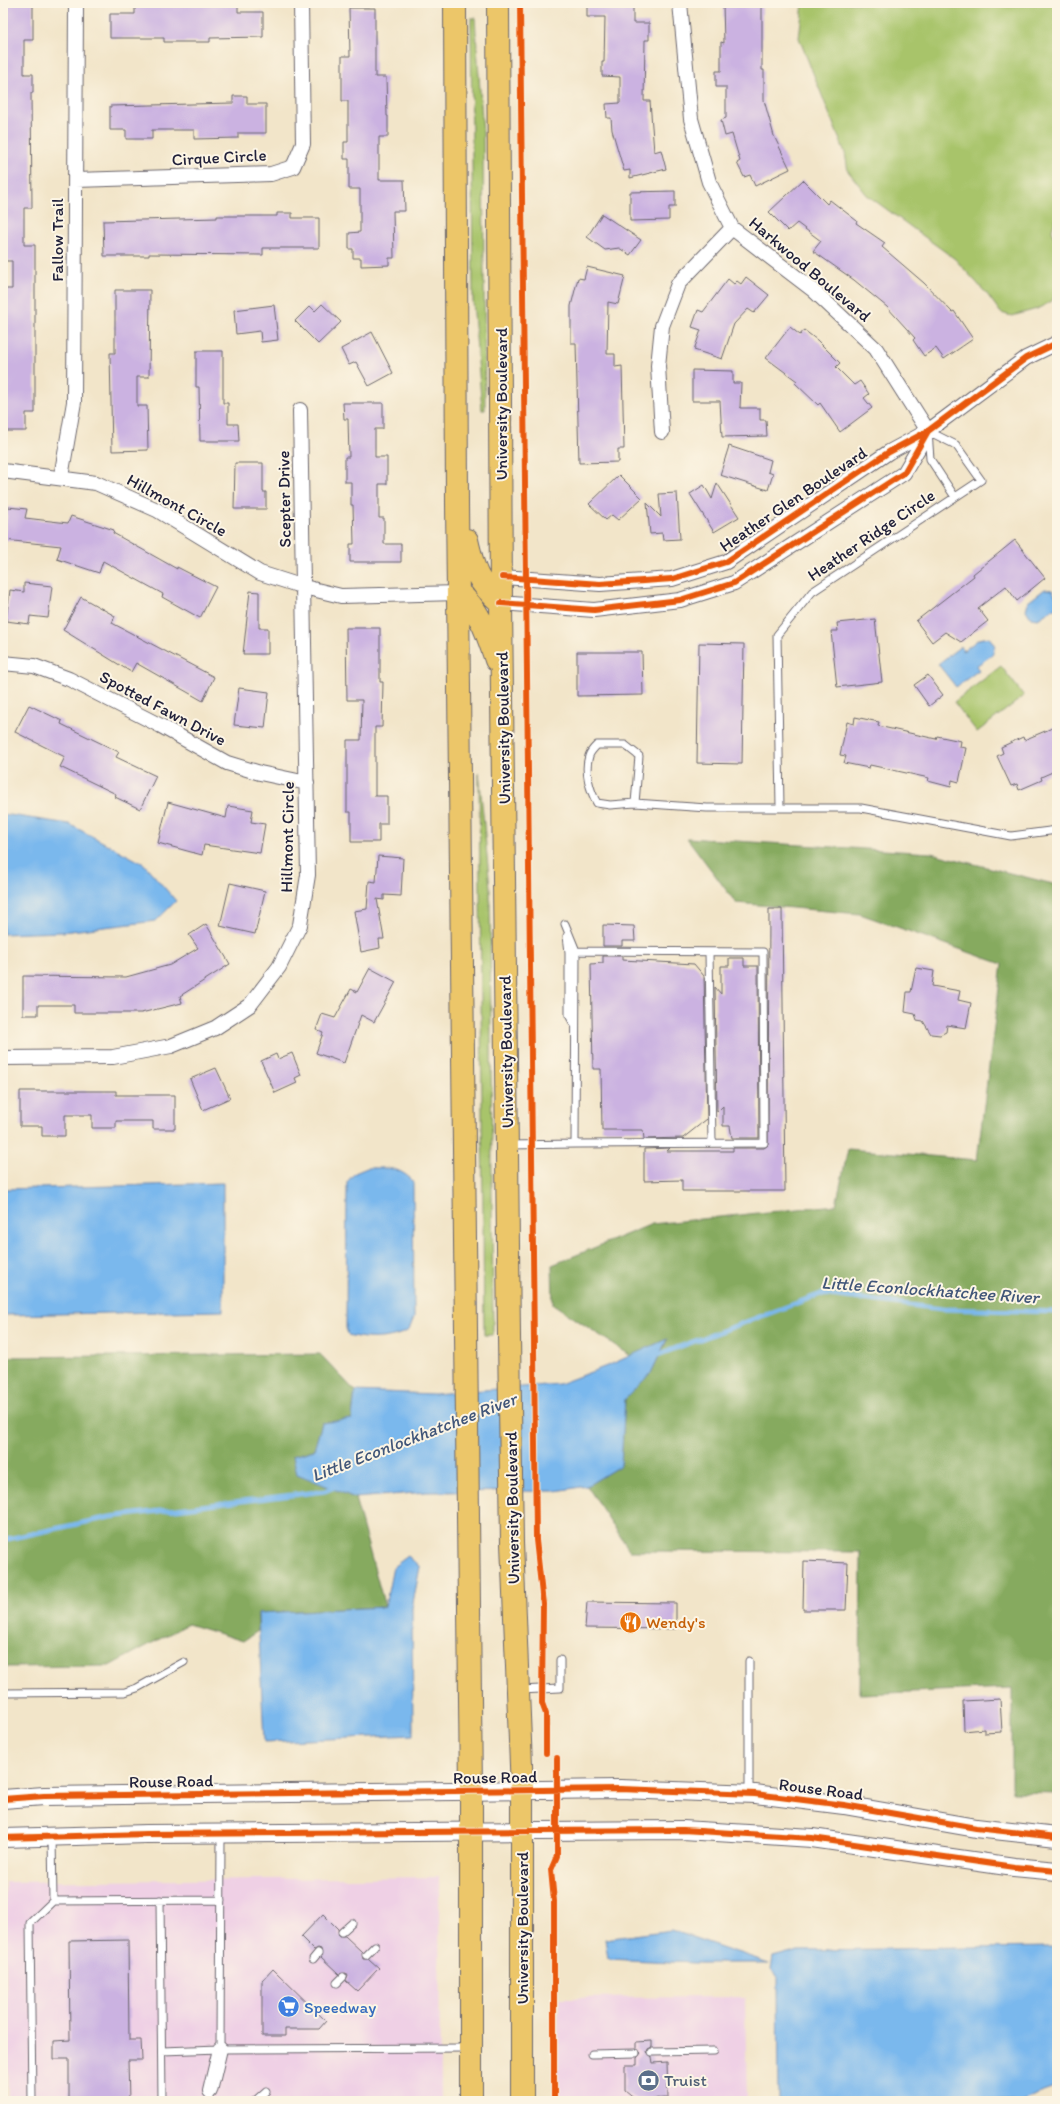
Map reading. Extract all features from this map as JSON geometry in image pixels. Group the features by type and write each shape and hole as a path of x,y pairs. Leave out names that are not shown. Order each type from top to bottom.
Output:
{"main road":[{"path":"455,3 457,504 472,1831 471,2101"},
{"name":"University Boulevard","path":"498,3 501,603 509,1337 512,1543 522,1790 522,2101"},
{"path":"457,504 474,569 486,590 501,603"},
{"path":"459,593 470,602 483,621 502,680"}],"street":[{"name":"Fallow Trail","path":"61,477 74,402 76,3"},
{"name":"Cirque Circle","path":"76,180 271,174 293,167 303,144 301,3"},
{"name":"Harkwood Boulevard","path":"680,3 691,120 709,182 732,228 813,290 876,349 928,431"},
{"path":"662,432 658,366 662,326 678,284 732,228"},
{"name":"Heather Glen Boulevard","path":"502,577 600,584 672,579 726,562 889,452 928,431 1026,358 1057,343"},
{"name":"Scepter Drive","path":"300,410 304,588"},
{"name":"Heather Glen Boulevard","path":"501,603 594,610 680,600 734,583 904,473 928,431"},
{"name":"Hillmont Circle","path":"3,471 61,477 96,483 150,507 260,573 304,588 341,596 459,593"},
{"name":"Hillmont Circle","path":"3,1058 113,1057 171,1046 215,1028 250,1005 279,967 300,925 308,875 304,588"},
{"name":"Spotted Fawn Drive","path":"3,663 34,666 69,679 161,726 227,763 260,773 307,783"},
{"name":"Rouse Road","path":"3,1799 44,1796 620,1789 749,1794 844,1805 976,1828 1057,1837"},
{"path":"3,1838 52,1836 472,1831 683,1830 804,1837 1014,1867 1057,1871"},
{"path":"210,2096 220,2049"}],"lane":[{"name":"Heather Ridge Circle","path":"780,807 777,635 812,592 981,480 956,445 928,431"},
{"name":"Heather Ridge Circle","path":"928,431 930,459 955,496"},
{"path":"635,803 639,756 625,746 597,746 589,755 588,771 590,792 597,803 610,805 635,803 707,808 861,808 1011,836 1057,830"},
{"path":"575,1027 569,1015 569,952 565,924 576,951 575,1144"},
{"path":"507,1145 764,1143 763,952 576,951"},
{"path":"709,952 712,1143"},
{"path":"518,1690 560,1688 560,1660"},
{"path":"749,1661 749,1794"},
{"path":"3,1693 125,1692 137,1688 184,1662"},
{"path":"220,2049 221,1834"},
{"path":"52,1836 53,1901"},
{"path":"160,1900 162,2101"},
{"path":"32,2101 30,1923 53,1901 221,1900"},
{"path":"342,1932 352,1923"},
{"path":"366,1955 375,1946"},
{"path":"337,1983 343,1977"},
{"path":"162,2052 220,2049 471,2048"},
{"path":"652,2052 714,2051"},
{"path":"592,2054 636,2053"},
{"path":"255,2101 266,2091"}],"shaded area":[{"path":"439,1877 440,2101 8,2101 5,1882"},
{"path":"745,1997 747,2101 557,2101 559,1998"}],"green space":[{"path":"803,3 1057,3 1057,216 1052,230 1057,250 1057,291 1052,301 1037,309 1012,316 1001,313 987,294 955,259 867,195 848,171 845,153 799,38"},
{"path":"471,18 475,18 483,134 485,410 482,410 473,301"},
{"path":"1001,666 1024,696 977,732 954,702"},
{"path":"479,772 490,888 493,1335 484,1335"},
{"path":"687,838 931,853 1057,885 1057,1793 1012,1792 1012,1688 860,1694 861,1552 630,1551 587,1486 621,1465 625,1399 651,1373 667,1340 631,1356 553,1304 552,1265 652,1224 836,1205 848,1149 977,1160 1002,964 860,914 736,903"},
{"path":"320,1354 355,1391 352,1419 322,1423 314,1450 293,1456 297,1473 355,1498 385,1607 258,1613 258,1631 243,1641 188,1624 109,1666 3,1667 3,1357"}],"water":[{"path":"1045,589 1052,590 1057,598 1056,607 1038,619 1031,618 1026,610 1028,602"},
{"path":"989,637 995,646 992,655 976,666 979,670 956,687 938,664 961,646 963,651 979,639"},
{"path":"3,814 69,824 144,864 176,901 156,921 62,932 3,934"},
{"path":"367,1168 386,1168 397,1170 408,1176 413,1181 414,1317 409,1330 394,1336 379,1338 363,1338 348,1335 346,1328 347,1182 355,1173"},
{"path":"223,1183 223,1311 3,1315 3,1189"},
{"path":"667,1339 651,1373 625,1399 621,1465 587,1486 556,1491 426,1492 355,1498 297,1474 293,1456 314,1450 322,1423 352,1419 355,1391 434,1394 559,1384 612,1364"},
{"path":"408,1556 420,1567 412,1608 413,1735 264,1742 258,1613 385,1607 393,1567"},
{"path":"671,1930 769,1963 694,1963 608,1959 605,1939"},
{"path":"1057,1947 1057,2086 1023,2101 779,2101 778,1977 771,1969 773,1957 799,1950"}],"building":[{"path":"3,3 33,3 33,40 24,40 24,74 33,74 33,93 31,93 32,208 24,208 24,245 35,245 35,413 26,413 26,431 3,431 3,289 12,289 12,261 3,261"},
{"path":"135,3 238,3 238,12 263,12 263,37 210,38 210,42 164,42 164,38 110,38 110,14 135,14"},
{"path":"587,3 633,3 633,23 649,23 649,40 645,40 644,101 650,101 654,152 661,150 666,169 630,178 630,170 624,171 612,130 611,118 607,118 606,104 620,103 620,77 602,76 602,62 604,62 605,17 587,17"},
{"path":"723,3 762,3 762,70 764,70 764,100 774,136 790,169 755,186 750,175 744,177 737,163 740,161 732,134 725,136 721,120 726,118 726,87 716,87 716,71 721,71 721,42 724,43"},
{"path":"349,8 375,8 375,77 386,77 388,116 388,137 379,137 379,180 404,180 405,211 393,211 394,258 389,258 389,265 361,266 361,258 353,258 353,249 349,249 349,233 360,232 360,189 349,189 349,159 344,159 344,142 348,142 348,101 342,101 342,56 350,56"},
{"path":"233,96 247,96 247,104 266,104 266,133 238,133 238,138 194,139 194,130 152,130 152,139 126,139 126,130 110,130 110,106 233,103"},
{"path":"803,180 827,204 830,200 857,221 856,223 885,243 882,247 924,283 952,312 954,311 973,339 944,359 936,348 924,356 913,340 915,338 887,307 854,280 813,251 821,241 797,223 788,231 769,212"},
{"path":"675,191 675,207 669,207 669,220 630,221 630,192"},
{"path":"277,213 292,213 292,218 319,218 319,248 263,248 263,255 149,254 149,256 104,256 103,221 217,218 217,216 277,216"},
{"path":"602,214 641,240 630,255 619,248 605,250 587,237"},
{"path":"587,267 625,276 618,304 608,302 607,354 615,354 615,367 622,366 624,449 618,449 618,462 579,463 576,343 571,343 571,306 578,278 584,279"},
{"path":"746,277 769,295 754,313 748,309 734,324 722,359 694,350 701,330 692,327 698,310 703,312 728,279 734,284 737,281 741,284"},
{"path":"115,290 150,290 149,377 137,377 137,406 147,406 148,450 112,451 110,353 115,353"},
{"path":"322,304 341,322 318,344 295,321 310,306 315,311"},
{"path":"274,305 278,340 261,342 260,331 236,334 234,310"},
{"path":"790,327 800,335 804,330 817,340 840,363 836,367 854,385 860,381 869,394 864,398 872,408 840,432 820,403 818,405 795,383 797,381 766,358"},
{"path":"372,332 393,373 369,386 356,362 349,365 341,349"},
{"path":"196,351 223,351 223,403 228,403 228,424 238,424 239,441 200,441 199,387 196,387"},
{"path":"692,370 733,371 733,383 741,383 740,408 760,408 760,420 766,420 767,436 722,437 720,401 692,401"},
{"path":"343,403 383,403 383,429 375,429 375,457 387,457 387,484 379,484 379,518 384,518 384,544 401,544 401,562 350,562 350,544 354,544 353,505 351,505 351,482 345,482 345,457 349,457 348,419 344,419"},
{"path":"729,446 771,460 768,472 773,474 768,490 720,475"},
{"path":"235,463 263,463 263,492 266,492 266,509 234,509"},
{"path":"619,475 642,498 618,520 612,515 606,520 589,504"},
{"path":"717,483 739,517 714,532 690,494 704,485 712,499"},
{"path":"677,493 680,539 663,540 662,533 650,534 647,503 661,517 659,494"},
{"path":"8,507 27,509 25,518 68,523 71,516 114,530 113,533 177,569 177,567 216,587 200,618 162,597 163,594 103,561 99,573 57,559 61,546 4,540"},
{"path":"1015,540 1045,578 1017,601 1006,586 978,608 988,621 961,642 945,632 932,642 916,621 974,576 973,574"},
{"path":"24,583 52,586 48,618 30,616 29,624 6,621 10,590 24,592"},
{"path":"250,591 259,592 259,628 268,628 268,654 243,654"},
{"path":"81,597 115,616 112,623 214,677 203,701 136,663 131,672 63,630"},
{"path":"875,619 882,682 837,687 831,631 838,631 837,623"},
{"path":"346,628 380,628 380,682 383,682 382,727 375,727 375,796 387,796 387,824 379,824 379,842 351,842 351,812 347,812 347,740 361,740 362,700 347,700"},
{"path":"699,643 744,644 742,764 697,763"},
{"path":"577,652 642,652 643,695 577,696"},
{"path":"928,675 943,695 929,706 914,685"},
{"path":"239,688 269,692 265,728 234,725"},
{"path":"29,705 62,721 61,724 119,752 116,757 156,776 140,809 115,797 116,794 60,767 65,757 15,732"},
{"path":"855,717 879,722 878,726 936,739 937,736 961,741 960,747 966,748 959,782 952,780 951,787 928,781 929,778 870,765 869,768 844,763 846,756 840,755 847,722 854,724"},
{"path":"1057,726 1057,770 1041,777 1042,780 1019,790 1017,784 1011,786 997,756 1003,753 1001,747 1023,737 1024,740"},
{"path":"168,802 226,818 228,806 253,810 251,822 265,824 260,853 204,845 202,855 158,843"},
{"path":"378,856 403,858 401,896 384,895 384,900 377,899 384,939 379,939 380,948 361,952 354,911 367,909 369,881 376,882"},
{"path":"230,883 265,891 255,934 220,926"},
{"path":"769,909 782,909 785,1191 682,1191 682,1180 644,1181 644,1149 670,1148 667,1151 733,1151 733,1148 764,1148 768,1145"},
{"path":"206,924 230,964 180,996 182,1003 141,1013 74,1013 74,1005 38,1005 38,1015 23,1015 23,976 126,977 170,965 198,948 189,935"},
{"path":"603,925 634,926 635,941 622,941 622,946 603,946"},
{"path":"603,956 622,956 622,960 694,964 704,976 707,1119 683,1138 644,1139 643,1130 602,1130 601,1069 593,1069 591,964 603,963"},
{"path":"729,958 744,958 744,966 758,966 759,1138 732,1138 730,1126 723,1126 723,1106 717,1112 715,987 721,994 721,966 729,966"},
{"path":"370,968 396,982 374,1022 361,1015 344,1063 316,1053 323,1033 316,1030 322,1014 335,1018 351,989 357,992"},
{"path":"916,968 934,971 932,986 960,991 958,1000 971,1003 966,1028 947,1025 946,1032 940,1035 931,1034 923,1021 917,1020 915,1014 905,1012 907,992 911,992"},
{"path":"292,1053 301,1075 295,1078 297,1083 275,1093 261,1061 276,1054 278,1059"},
{"path":"216,1068 230,1098 203,1110 190,1079"},
{"path":"20,1091 116,1091 116,1095 175,1095 175,1129 153,1129 153,1121 116,1121 116,1128 92,1128 92,1115 65,1115 65,1136 42,1136 42,1126 20,1126"},
{"path":"804,1561 848,1563 846,1610 803,1610"},
{"path":"587,1602 676,1603 676,1629 585,1628"},
{"path":"1000,1699 1002,1732 984,1733 984,1729 964,1731 963,1701"},
{"path":"323,1914 338,1929 339,1936 345,1936 362,1952 363,1959 369,1959 379,1968 357,1991 346,1981 348,1976 346,1973 339,1974 321,1957 321,1949 318,1948 314,1950 301,1937"},
{"path":"128,1940 129,2040 141,2040 142,2060 128,2060 129,2101 69,2101 69,2059 54,2059 54,2041 70,2040 69,1941"},
{"path":"273,1969 326,2021 319,2029 285,2029 285,2036 262,2036 262,1981"},
{"path":"652,2041 652,2047 648,2049 647,2052 652,2057 653,2063 667,2062 668,2098 636,2099 625,2090 625,2065 637,2065 637,2058 641,2053 636,2048 636,2042"}],"waterway":[{"name":"Little Econlockhatchee River","path":"655,1356 821,1294 942,1309 1057,1312"},
{"name":"Little Econlockhatchee River","path":"3,1540 110,1517 325,1491 337,1486"}],"cycle path":[{"path":"520,3 536,1540 543,1604 542,1703 546,1714 546,1753"},
{"path":"502,577 600,584 672,579 726,562 889,452 928,431 1026,358 1057,343"},
{"path":"501,603 594,610 680,600 734,583 904,473 928,431"},
{"path":"554,2101 554,1901 551,1870 557,1856 557,1758"},
{"path":"3,1799 44,1796 620,1789 755,1794 844,1805 976,1828 1057,1837"},
{"path":"3,1838 147,1834 683,1830 812,1838 1014,1867 1057,1871"}],"place":[{"name":"Wendy's","path":"630,1622"},
{"name":"Speedway","path":"288,2007"},
{"name":"Truist","path":"648,2080"}]}
